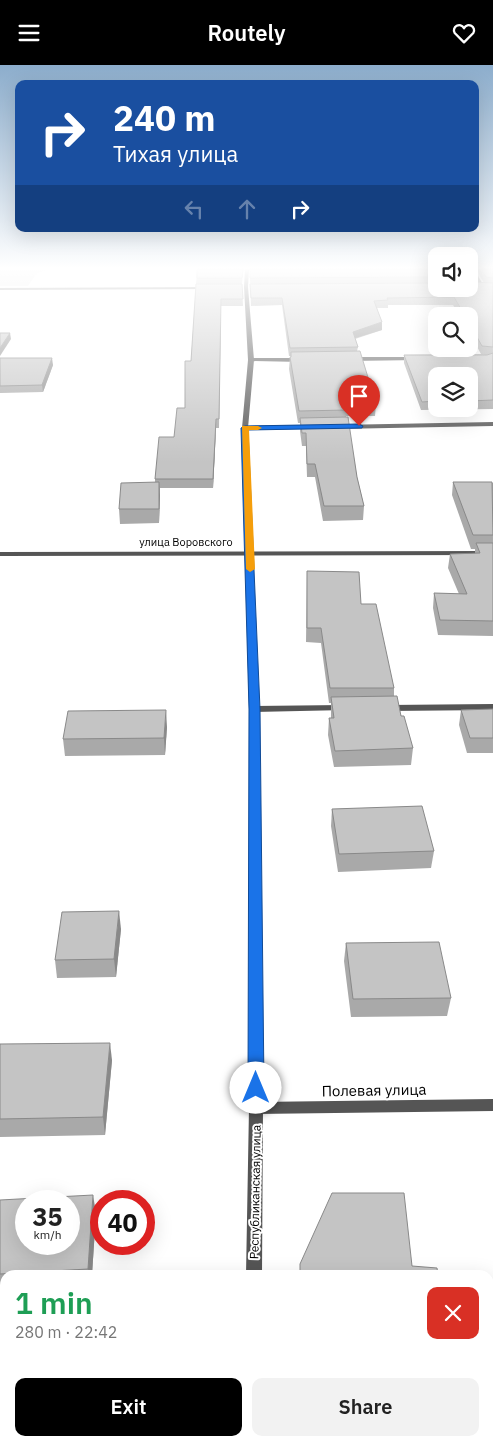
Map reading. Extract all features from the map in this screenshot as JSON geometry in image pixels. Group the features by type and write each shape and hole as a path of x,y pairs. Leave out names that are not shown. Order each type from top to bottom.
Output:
{"street":[{"name":"Республиканская улица","path":"249,333 251,360 245,428 254,709 256,1108 254,1270"},
{"path":"251,360 309,359"},
{"path":"338,359 425,359"},
{"path":"334,427 493,425"},
{"path":"245,428 324,427"},
{"name":"улица Воровского","path":"0,554 493,553"},
{"path":"374,708 493,707"},
{"path":"254,709 354,708"},
{"name":"Полевая улица","path":"256,1108 493,1105"}],"building":[{"path":"0,333 10,333 0,348"},
{"path":"193,333 220,333 219,419 216,419 213,479 155,479 159,437 174,437 177,408 185,408 185,361 191,361"},
{"path":"288,333 353,333 358,347 290,348"},
{"path":"478,333 493,333 493,347 482,346 478,339"},
{"path":"360,351 376,404 346,404 347,410 299,411 290,357 291,352"},
{"path":"493,353 493,400 478,401 478,367 428,367 428,402 422,402 404,355 478,357 478,355"},
{"path":"0,358 52,358 42,385 0,386"},
{"path":"348,417 357,477 364,506 324,506 315,464 307,464 306,433 302,433 300,418"},
{"path":"159,482 159,509 119,509 121,483"},
{"path":"453,482 492,482 493,535 473,535"},
{"path":"476,543 493,543 493,621 440,620 434,593 467,594 450,554 480,553"},
{"path":"307,571 359,572 361,604 376,604 394,688 330,688 321,628 307,628"},
{"path":"397,696 401,716 404,716 413,748 335,751 329,718 334,718 331,697"},
{"path":"493,709 493,738 470,738 461,710"},
{"path":"166,710 164,738 63,739 68,711"},
{"path":"422,806 434,851 339,854 332,809"},
{"path":"119,911 114,959 55,960 62,912"},
{"path":"439,942 451,998 353,999 346,943"},
{"path":"110,1043 103,1117 0,1119 0,1044"},
{"path":"332,1193 404,1193 412,1266 437,1268 437,1270 300,1270 300,1264"},
{"path":"90,1195 88,1269 0,1270 0,1200 15,1199 15,1255 80,1255 80,1196"}],"slow traffic":[{"path":"250,569 245,428 258,428"}],"route":[{"path":"256,1088 254,709 245,428 359,426"}]}
